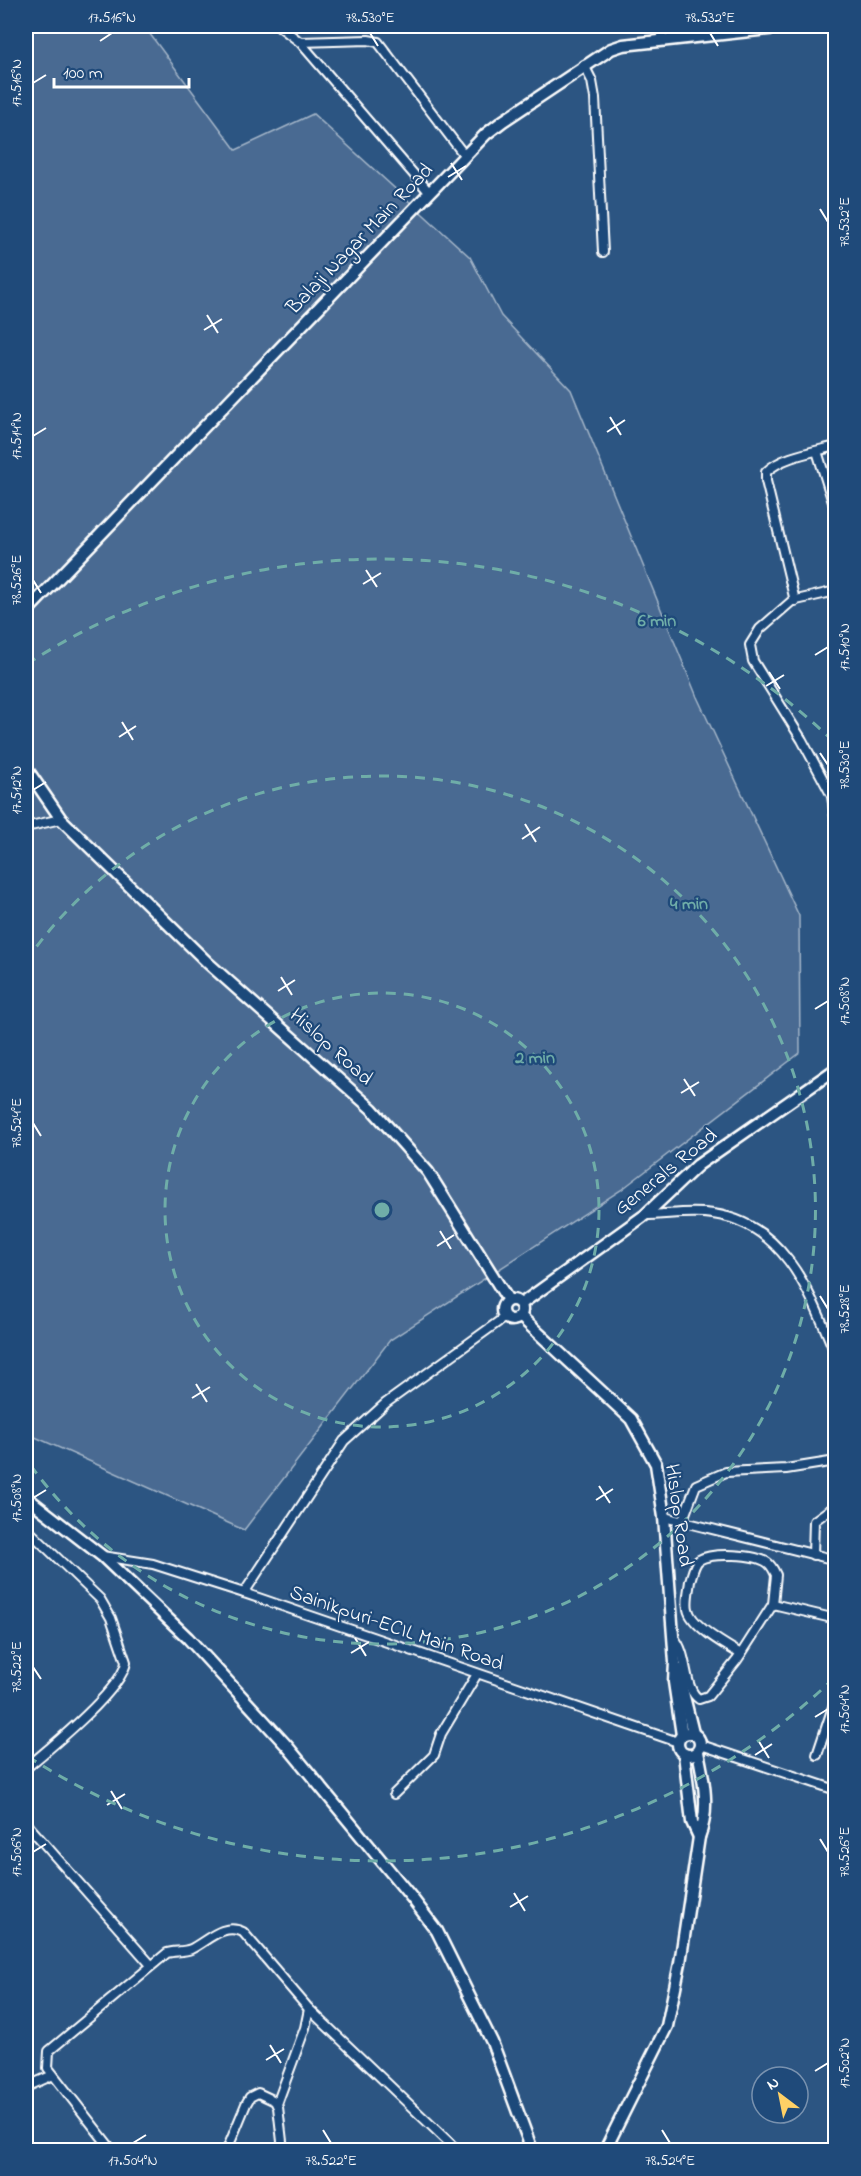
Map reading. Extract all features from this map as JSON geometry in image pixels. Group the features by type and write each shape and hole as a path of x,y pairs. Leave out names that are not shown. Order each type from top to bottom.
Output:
{"street":[{"path":"279,26 300,42 429,192"},
{"path":"661,41 664,26"},
{"name":"Balaji Nagar Main Road","path":"26,612 429,192 503,121 610,49 770,27 795,26"},
{"path":"300,42 368,40 378,42 465,156"},
{"path":"584,65 592,81 596,110 603,252"},
{"path":"795,601 766,481 766,472 772,466 836,446"},
{"path":"818,452 836,512"},
{"path":"836,591 795,601 753,636 750,645 751,655 802,740 832,796 836,825"},
{"name":"Hislop Road","path":"26,768 61,819 208,963 372,1109 428,1172 508,1300"},
{"path":"26,827 61,819"},
{"name":"Generals Road","path":"521,1304 645,1215 698,1165 836,1069"},
{"path":"645,1215 712,1213 728,1217 764,1236 781,1249 794,1265 832,1334 836,1355"},
{"path":"515,1299 521,1304 520,1316 513,1320 505,1317 502,1308 508,1300 515,1299"},
{"name":"Hislop Road","path":"520,1316 631,1419 656,1464 664,1517 675,1662 674,1682 684,1737"},
{"path":"244,1593 344,1442 386,1402 505,1317"},
{"path":"682,1522 692,1490 710,1477 726,1472 786,1469 836,1461"},
{"path":"26,1497 102,1556 188,1638 287,1746 437,1931 492,2042 532,2151"},
{"path":"813,1555 814,1521 836,1504"},
{"path":"664,1517 836,1560"},
{"path":"26,1528 100,1599 111,1618 126,1662 118,1680 85,1716 26,1768"},
{"path":"673,1637 683,1651 691,1691 699,1699 708,1696 741,1654 773,1604 776,1575 768,1563 747,1556 719,1555 705,1558 695,1565 688,1610 707,1633 741,1654"},
{"name":"Sainikpuri-ECIL Main Road","path":"102,1556 153,1563 477,1674 684,1737"},
{"path":"773,1604 836,1619"},
{"path":"394,1794 434,1755 441,1734 477,1674"},
{"path":"817,1755 836,1698"},
{"path":"605,2151 667,2026 680,1964 699,1837 706,1821 704,1786 699,1738 684,1737 679,1749 684,1754 692,1755 700,1748"},
{"path":"700,1748 836,1790"},
{"path":"684,1754 692,1822 699,1837"},
{"path":"26,1823 151,1965"},
{"path":"112,2151 48,2068 47,2057 56,2043 167,1953 190,1949 223,1931 238,1929 265,1956 309,2009 457,2151"},
{"path":"283,2151 277,2104 305,2028 309,2009"},
{"path":"26,2087 53,2075"},
{"path":"227,2151 250,2097 258,2093 264,2094 277,2104"}],"shaded area":[{"path":"26,26 144,26 236,150 313,114 470,257 501,316 571,390 697,697 799,916 800,1053 621,1190 390,1340 244,1530 26,1433"}]}
